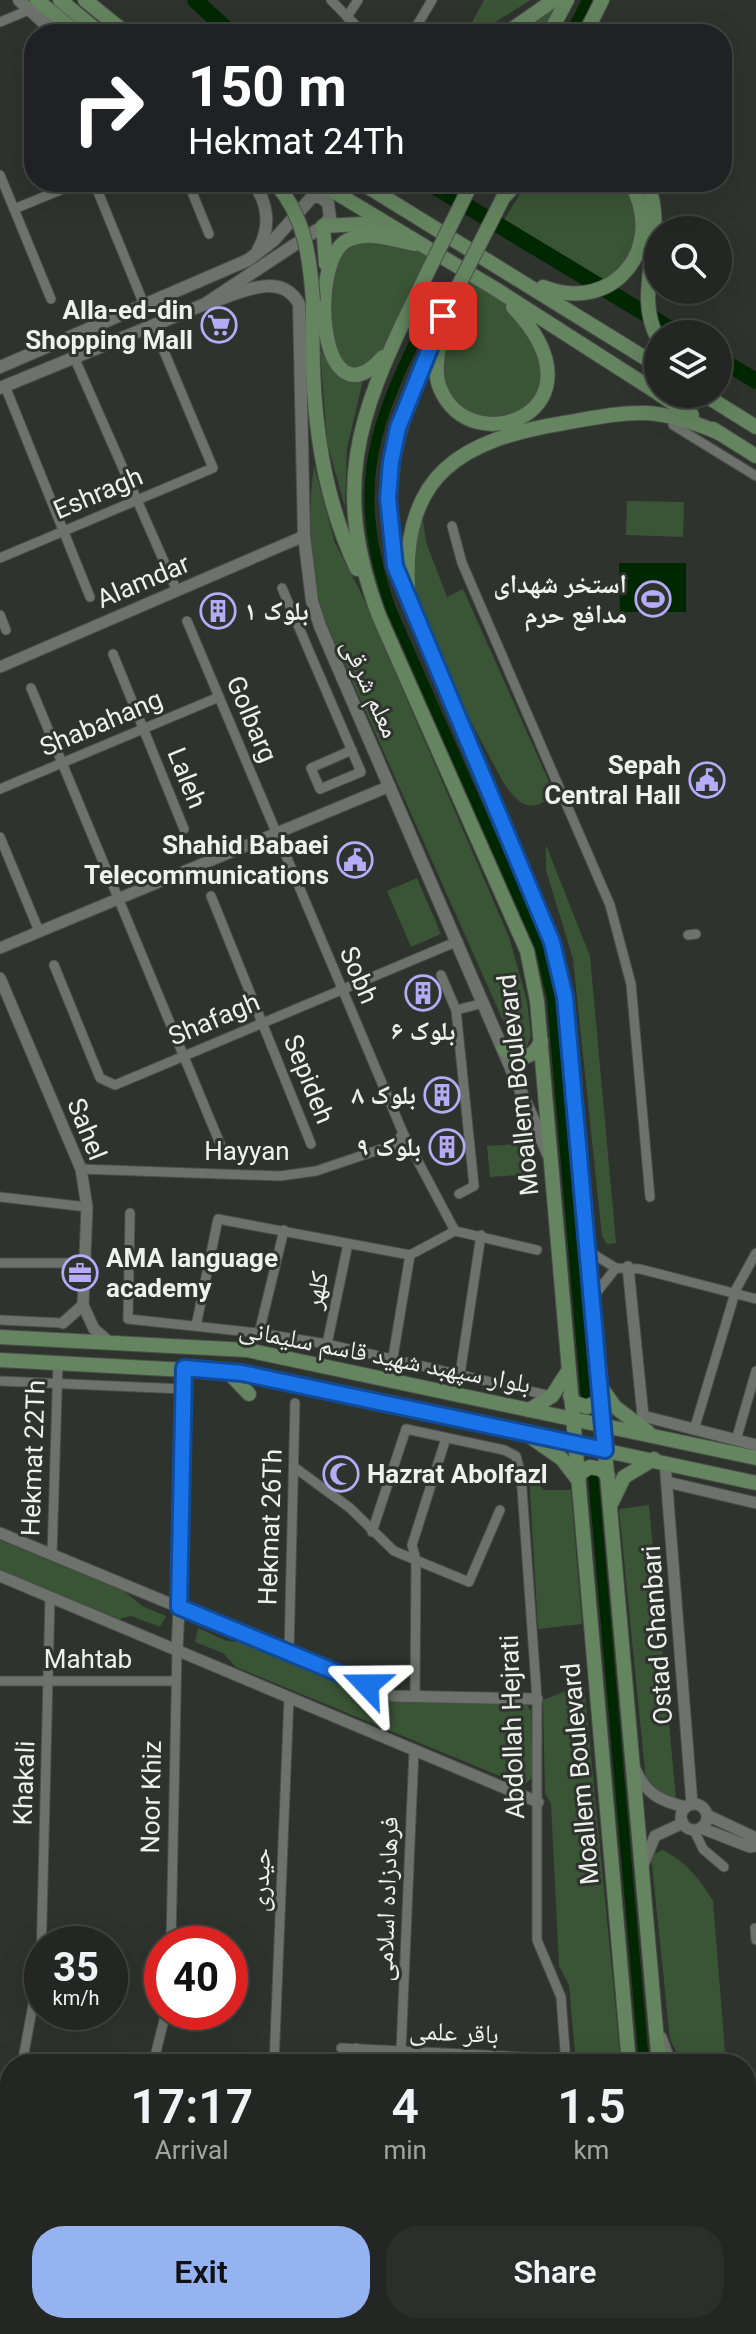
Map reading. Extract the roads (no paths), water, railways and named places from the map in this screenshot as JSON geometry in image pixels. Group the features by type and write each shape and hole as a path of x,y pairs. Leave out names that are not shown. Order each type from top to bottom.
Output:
{"main road":[{"path":"19,0 62,24"},
{"path":"60,0 89,24"},
{"path":"85,0 115,24"},
{"path":"519,24 554,0"},
{"path":"554,24 567,0"},
{"path":"591,24 602,0"},
{"path":"33,5 48,24"},
{"path":"248,260 264,239 267,225 259,192"},
{"path":"282,192 290,200 307,242 313,301 311,363 316,421 327,486 342,538 379,616"},
{"path":"335,192 497,290 644,385"},
{"path":"378,192 521,278 644,357"},
{"path":"383,192 388,198"},
{"name":"Moallem Boulevard","path":"467,192 389,351 362,418 352,498 364,575 379,616 527,951 541,1040 628,2054"},
{"name":"Moallem Boulevard","path":"506,192 443,316 398,428 391,462 391,531 395,566 409,604 552,942 565,997 658,2054"},
{"path":"503,198 509,192"},
{"path":"521,278 549,290 578,293 611,284 636,261 645,228 643,206 635,192"},
{"path":"649,320 650,270 657,222 650,192"},
{"path":"0,367 248,260 273,241 312,197 323,199 330,208 328,222 323,226 205,304 2,387"},
{"path":"323,226 362,224 380,227 425,246"},
{"path":"323,226 328,351 335,364 345,371 359,373 374,368 389,351"},
{"path":"327,271 332,253 344,241 358,236 425,246"},
{"name":"معلم شرقی","path":"205,304 269,285 290,292 299,304 304,536 312,601 329,648 458,941 551,1163"},
{"path":"443,316 437,366 438,386 448,403 460,416 478,422 497,424 518,420 542,396 550,375 548,359 538,333 497,290"},
{"path":"680,408 756,456"},
{"path":"725,408 756,427"},
{"path":"409,604 407,563 412,519 440,475 459,457 483,442 504,433 632,411 684,418 719,433"},
{"path":"504,1049 518,1058 527,1057 535,1053 541,1040"},
{"name":"بلوار سپهبد شهید قاسم سلیمانی","path":"0,1337 247,1350 657,1438 721,1443 756,1458"},
{"name":"بلوار سپهبد شهید قاسم سلیمانی","path":"0,1360 228,1372 660,1460 755,1484"},
{"path":"529,1410 552,1396 568,1371"},
{"path":"228,1372 249,1394"},
{"path":"570,1396 575,1403 587,1407 600,1393 631,1421 657,1438"},
{"path":"529,1435 562,1459 578,1480"},
{"path":"610,1506 624,1477 660,1460"},
{"path":"578,1480 580,1473 590,1467 597,1467 608,1476"}],"street":[{"path":"331,0 354,24"},
{"path":"347,17 358,0"},
{"path":"418,24 432,0"},
{"path":"0,22 33,5"},
{"path":"0,175 5,201 14,209 51,299"},
{"path":"14,209 56,192"},
{"path":"98,192 145,307"},
{"path":"192,192 209,234"},
{"name":"Eshragh","path":"0,558 213,468 153,325"},
{"path":"74,357 177,591"},
{"path":"2,387 90,597"},
{"path":"673,425 756,476"},
{"path":"452,526 462,563 610,905 624,950 631,984 650,1197"},
{"name":"Alamdar","path":"0,667 304,536"},
{"path":"282,588 352,750 361,772 320,789 311,768 352,750"},
{"path":"0,615 6,630"},
{"name":"Golbarg","path":"187,621 276,834"},
{"path":"311,656 329,648"},
{"name":"Laleh","path":"113,654 184,829"},
{"path":"31,688 221,1146"},
{"name":"Shabahang","path":"0,789 219,697"},
{"path":"0,948 390,786"},
{"name":"Sobh","path":"276,834 403,1133 455,1231"},
{"path":"0,837 39,931"},
{"name":"Sepideh","path":"211,896 311,1144"},
{"name":"Shafagh","path":"54,965 100,1078 115,1085 458,941"},
{"path":"441,975 456,1010 474,1186 459,1194"},
{"name":"Sahel","path":"0,978 81,1169 87,1207 83,1305"},
{"path":"456,1010 484,1003"},
{"name":"Hayyan","path":"81,1169 280,1176 316,1171 396,1144 403,1133"},
{"path":"0,1197 87,1207"},
{"path":"130,1213 128,1319 259,1333 327,1344 552,1396"},
{"path":"196,1326 218,1219 410,1255 455,1231 537,1250"},
{"path":"259,1333 284,1230"},
{"path":"460,1374 481,1235"},
{"name":"کلهر","path":"327,1344 348,1244"},
{"path":"588,1251 622,1268 756,1299"},
{"path":"694,1430 735,1293 756,1253"},
{"path":"393,1357 410,1255"},
{"path":"0,1263 85,1263"},
{"path":"592,1298 622,1268"},
{"path":"622,1268 643,1416 694,1430 721,1443 736,1440 756,1445"},
{"path":"744,1276 756,1279"},
{"path":"0,1320 63,1323 83,1305 94,1329 109,1342"},
{"path":"144,1344 146,1322"},
{"name":"Hekmat 22Th","path":"52,1555 58,1362"},
{"path":"177,1650 184,1368"},
{"path":"736,1440 756,1371"},
{"path":"0,1381 183,1389"},
{"name":"Hekmat 26Th","path":"289,1652 295,1403"},
{"path":"372,1532 406,1429 446,1438 412,1545 416,1560 415,1696"},
{"name":"Abdollah Hejrati","path":"446,1438 504,1450 516,1456 519,1465 537,1699 537,1940 561,1997 565,2054"},
{"name":"Ostad Ghanbari","path":"660,1460 667,1482 689,1806 683,1823"},
{"path":"294,1467 350,1508 394,1551 469,1582 500,1510"},
{"path":"667,1482 756,1503"},
{"path":"0,1533 393,1696 537,1699"},
{"path":"0,1576 538,1802"},
{"name":"Khakali","path":"24,2054 41,1961 50,1597"},
{"name":"Noor Khiz","path":"171,1926 177,1650"},
{"name":"Mahtab","path":"0,1681 175,1681"},
{"name":"حیدری","path":"274,2054 289,1697"},
{"name":"فرهادزاده اسلامی","path":"401,2051 414,1750"},
{"path":"633,1764 648,1792 704,1808 707,1815 756,1838"},
{"path":"707,1815 698,1829 703,1849 724,1867"},
{"path":"642,1869 655,1836 683,1823 750,1847 756,1846"},
{"path":"755,1928 756,1940"},
{"path":"654,2013 668,2054"},
{"path":"156,2054 162,2030"},
{"name":"باقر علمی","path":"341,2048 445,2054"},
{"path":"356,2048 356,2054"}],"waterway":[{"path":"195,0 221,24"},
{"path":"575,24 587,0"},
{"path":"444,192 656,320"},
{"path":"441,287 387,406 376,442 370,478 370,517 377,560 391,609 540,947 552,999 586,1398"},
{"path":"732,366 756,381"},
{"path":"593,1474 643,2054"}],"place":[{"name":"Alla-ed-din Shopping Mall","path":"219,325"},
{"name":"استخر شهدای مدافع حرم","path":"653,599"},
{"name":"بلوک ۱","path":"218,611"},
{"name":"Sepah Central Hall","path":"707,780"},
{"name":"Shahid Babaei Telecommunications","path":"355,860"},
{"name":"بلوک ۶","path":"423,993"},
{"name":"بلوک ۸","path":"442,1095"},
{"name":"بلوک ۹","path":"447,1147"},
{"name":"AMA language academy","path":"80,1273"},
{"name":"Hazrat Abolfazl","path":"341,1474"}]}
